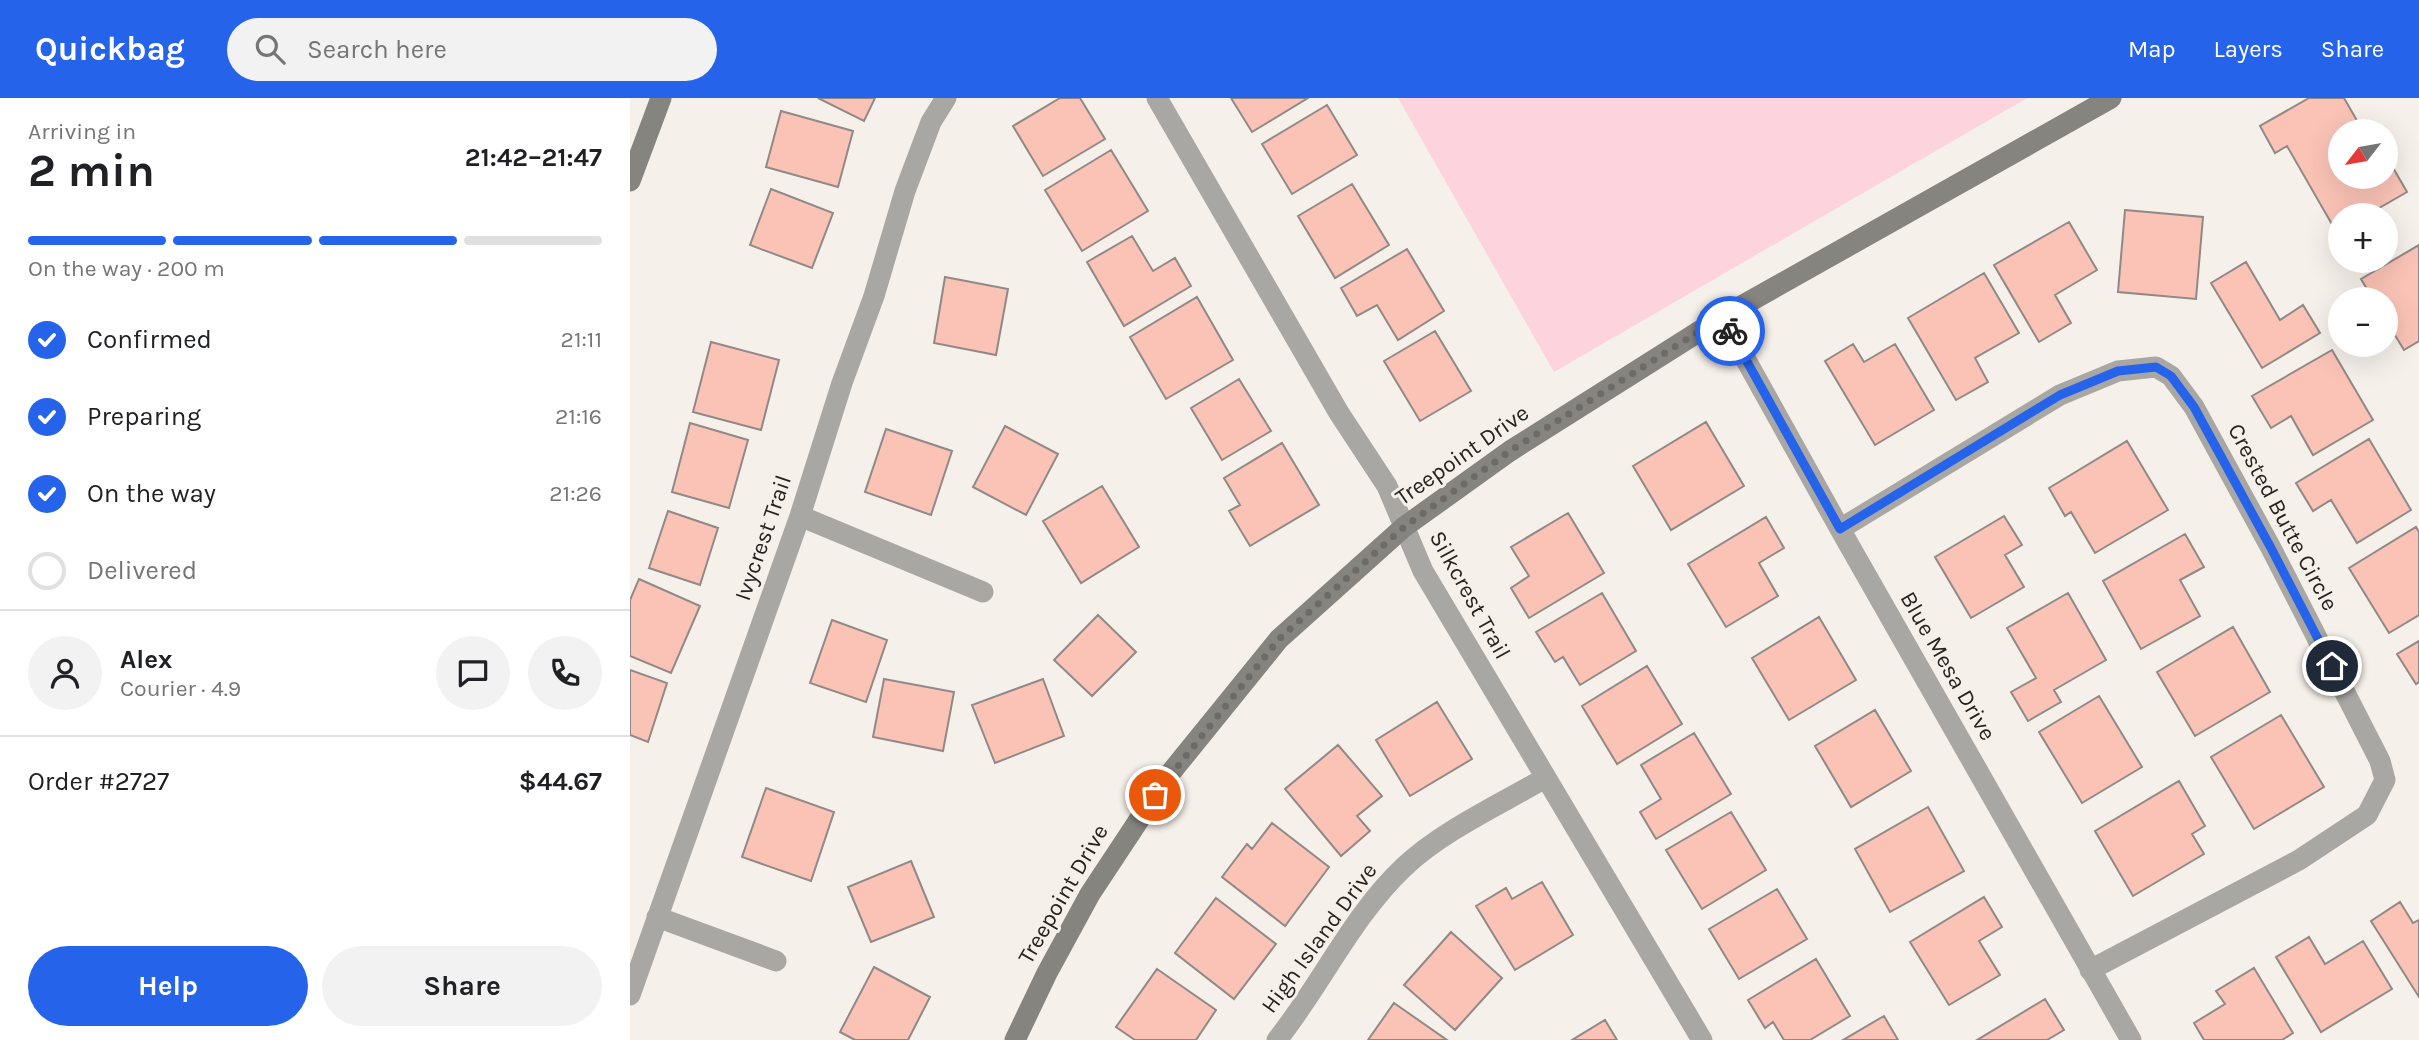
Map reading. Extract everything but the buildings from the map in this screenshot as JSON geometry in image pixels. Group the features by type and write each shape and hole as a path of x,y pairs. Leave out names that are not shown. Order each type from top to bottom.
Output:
{"street":[{"path":"630,181 660,98"},
{"name":"Ivycrest Trail","path":"630,995 800,516 842,383 874,296 905,191 931,122 946,98"},
{"name":"Silkcrest Trail","path":"1157,98 1339,413 1387,486 1423,571 1702,1040"},
{"name":"Treepoint Drive","path":"1015,1040 1047,973 1090,894 1168,776 1279,639 1404,527 1510,451 1722,317 2111,98"},
{"name":"Blue Mesa Drive","path":"1722,317 2132,1040"},
{"name":"Crested Butte Circle","path":"1840,529 2060,395 2118,371 2156,367 2171,376 2194,407 2271,548 2368,737 2380,761 2385,780 2367,815 2299,860 2090,970"},
{"path":"800,516 983,592"},
{"name":"High Island Drive","path":"1277,1040 1382,890 1405,866 1441,839 1545,778"},
{"path":"657,917 776,961"}],"shaded area":[{"path":"1398,98 2027,98 1554,372"}],"way so far":[{"path":"1155,795 1279,639 1404,527 1510,451 1722,317 1730,331"}],"route":[{"path":"1730,331 1840,529 2060,395 2118,371 2156,367 2171,376 2194,407 2332,666"}]}
